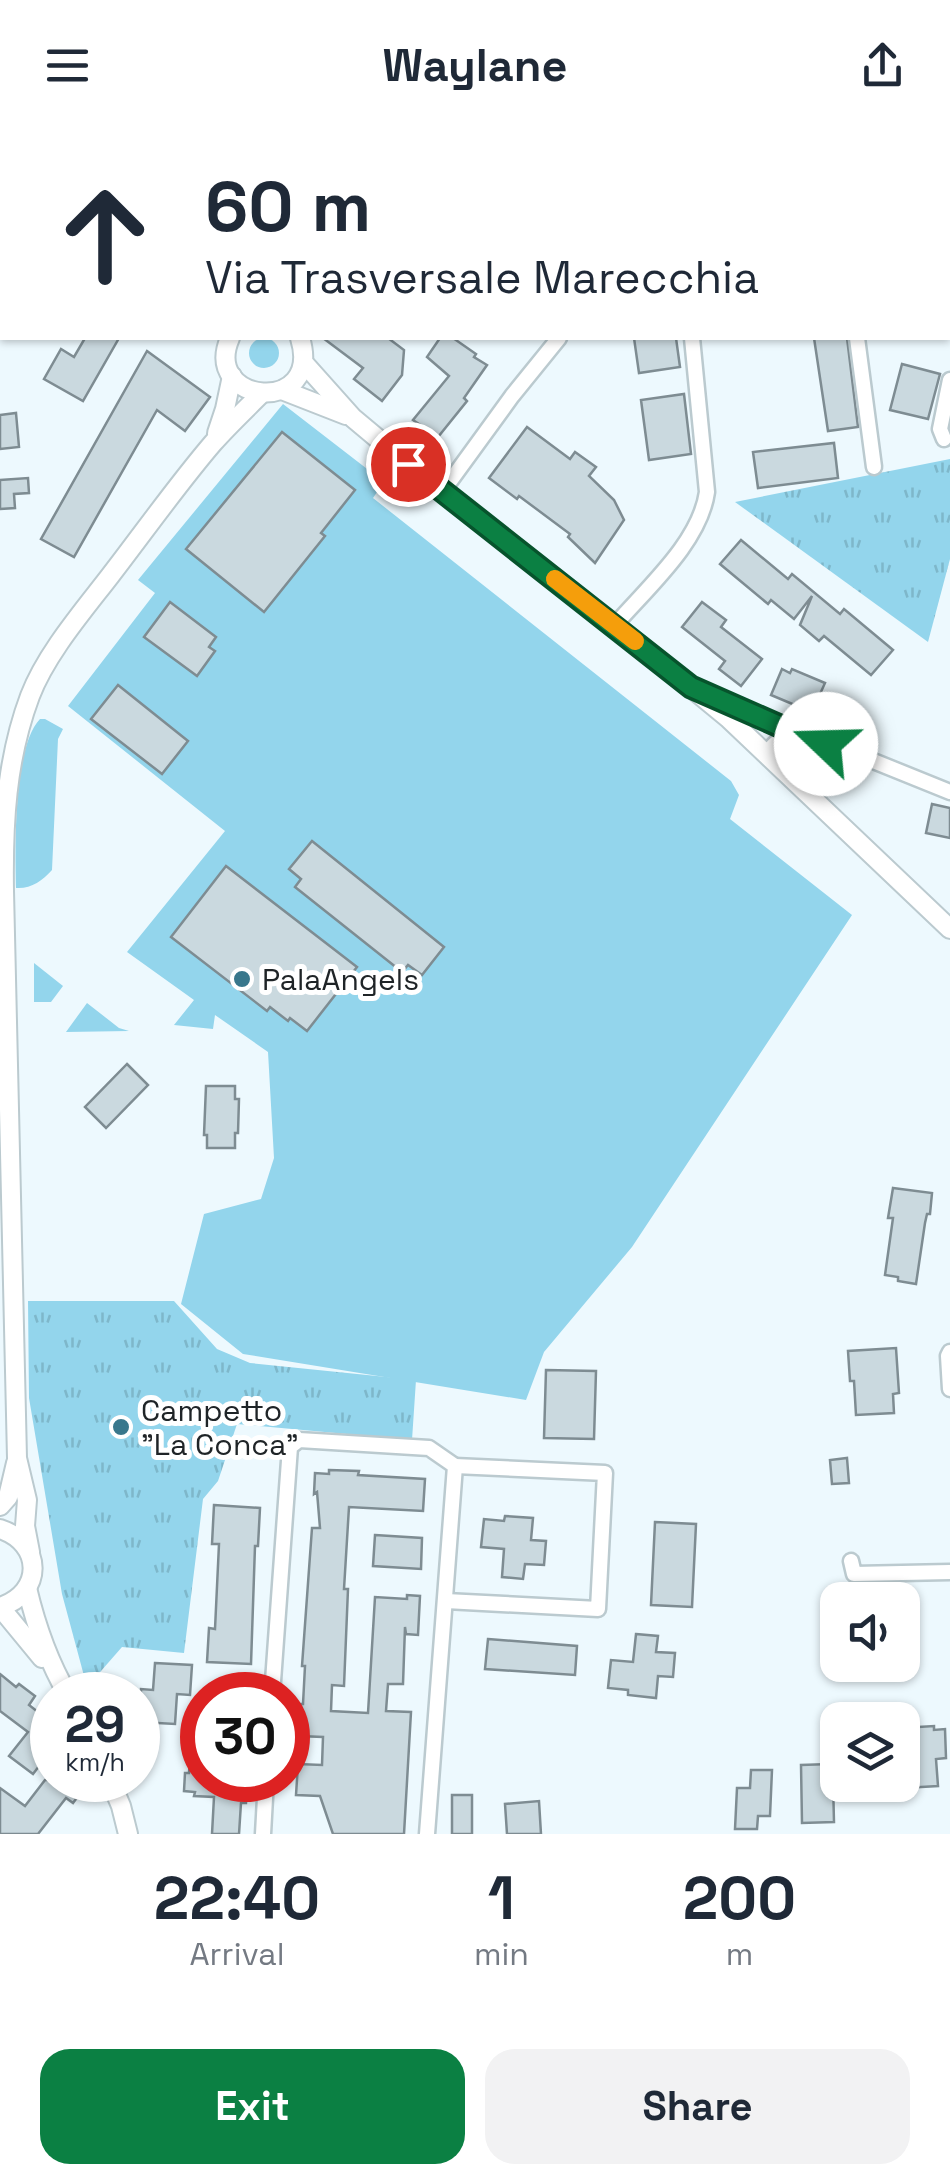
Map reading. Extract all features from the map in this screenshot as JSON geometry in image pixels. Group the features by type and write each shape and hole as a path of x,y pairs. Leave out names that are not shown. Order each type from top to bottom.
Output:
{"street":[{"path":"226,340 232,376 240,385 261,394 282,390 299,374 303,362 300,340"},
{"path":"443,490 558,340"},
{"path":"615,625 679,552 705,508 707,492 692,340"},
{"path":"858,340 874,467"},
{"path":"303,362 352,418 691,687 766,753 950,930"},
{"path":"213,443 232,376"},
{"path":"944,439 940,429 950,380"},
{"path":"282,390 352,418"},
{"path":"53,1672 0,1607 11,1604 27,1588 33,1564 25,1526 27,1500 17,1458 3,840 6,791 14,746 31,693 47,662 213,443 261,394"},
{"path":"691,687 800,735 950,792"},
{"path":"766,753 788,735 800,735"},
{"path":"766,753 851,752"},
{"path":"816,800 810,788 813,767 819,758 833,753"},
{"path":"950,1352 950,1390"},
{"path":"274,1672 290,1447 299,1440 429,1448 451,1462 605,1474 598,1608 446,1601"},
{"path":"0,1506 8,1496 17,1458"},
{"path":"427,1834 446,1601 451,1462"},
{"path":"0,1529 23,1541 30,1552"},
{"path":"852,1568 950,1572"},
{"path":"27,1588 36,1626 55,1672"},
{"path":"119,1802 127,1834"},
{"path":"263,1834 265,1802"}],"green space":[{"path":"256,340 272,340 278,347 278,359 270,367 258,367 250,359 250,347"},
{"path":"283,404 384,482 373,498 731,781 739,795 730,819 852,915 632,1247 544,1352 526,1400 243,1354 181,1304 204,1214 261,1199 274,1158 268,1052 215,1015 213,1029 174,1025 194,1000 127,952 225,831 68,706 155,593 138,580"},
{"path":"950,459 950,559 928,642 735,502"},
{"path":"40,719 63,729 58,739 52,870 36,884 16,888 20,774 31,733"},
{"path":"34,963 63,986 51,1002 34,1002"},
{"path":"87,1003 119,1028 129,1031 66,1032"},
{"path":"28,1301 174,1301 217,1349 250,1363 416,1380 412,1440 237,1424 218,1481 203,1499 184,1653 122,1647 100,1672 83,1672 62,1594 29,1398"}],"building":[{"path":"84,340 118,340 83,401 44,379 61,349 74,357"},
{"path":"326,340 391,340 404,350 402,375 382,401 354,379 363,368"},
{"path":"439,340 456,340 487,365 464,398 467,401 438,437 413,420 449,376 427,357"},
{"path":"634,340 676,340 680,367 639,373"},
{"path":"814,340 847,340 858,427 828,431"},
{"path":"147,351 210,397 185,431 157,410 74,557 41,539"},
{"path":"902,364 940,374 928,419 890,410"},
{"path":"684,394 691,454 649,460 641,400"},
{"path":"16,413 19,447 0,449 0,415"},
{"path":"527,427 570,459 575,452 596,467 589,476 614,500 624,520 595,563 568,537 570,534 489,478"},
{"path":"282,432 355,490 321,533 325,536 264,612 186,549"},
{"path":"834,443 838,478 758,488 753,452"},
{"path":"28,478 29,493 14,494 15,508 0,509 0,480"},
{"path":"741,540 788,579 792,574 840,614 844,609 893,650 871,675 824,636 819,641 800,625 812,596 794,619 771,600 768,604 720,564"},
{"path":"170,602 216,637 209,647 215,651 197,676 144,637"},
{"path":"702,602 726,620 721,627 762,659 741,686 719,669 725,661 682,627"},
{"path":"782,669 790,673 792,669 825,683 816,703 811,701 809,711 771,695"},
{"path":"118,685 188,741 162,774 91,719"},
{"path":"932,804 950,808 950,838 926,833"},
{"path":"312,841 444,947 422,975 408,965 402,972 295,887 301,879 289,869"},
{"path":"226,866 357,967 307,1031 270,1007 267,1011 171,937"},
{"path":"127,1064 148,1085 106,1128 85,1107"},
{"path":"206,1086 235,1086 235,1099 239,1099 235,1148 207,1148"},
{"path":"893,1188 932,1193 916,1284 885,1275"},
{"path":"896,1348 899,1393 893,1394 894,1413 856,1415 848,1351"},
{"path":"546,1370 596,1371 594,1439 544,1438"},
{"path":"847,1458 849,1483 832,1484 830,1460"},
{"path":"329,1470 359,1471 358,1475 425,1479 423,1511 349,1507 344,1686 332,1685 331,1711 368,1713 375,1597 420,1596 418,1635 406,1634 405,1627 403,1684 388,1684 386,1711 411,1712 404,1834 333,1834 320,1796 310,1796 310,1764 322,1765 323,1737 310,1736 310,1672 305,1672 302,1666 312,1528 320,1528 315,1473 329,1474"},
{"path":"214,1505 260,1508 251,1664 207,1662 209,1628 215,1629 219,1544 212,1544"},
{"path":"505,1516 533,1518 531,1540 546,1541 544,1565 525,1564 523,1579 502,1577 504,1549 481,1547 484,1519 504,1521"},
{"path":"655,1522 696,1524 692,1607 651,1605"},
{"path":"375,1535 422,1538 421,1569 373,1566"},
{"path":"636,1634 658,1636 656,1652 675,1653 673,1677 658,1676 656,1698 608,1688 611,1660 633,1662"},
{"path":"488,1639 577,1646 575,1675 485,1669"},
{"path":"155,1663 192,1665 192,1672 180,1672 175,1724 160,1723 160,1672 154,1672"},
{"path":"0,1674 30,1692 30,1772 9,1756 28,1732 0,1711"},
{"path":"920,1727 945,1729 946,1758 936,1759 938,1786 920,1787"},
{"path":"820,1764 820,1802 834,1802 834,1822 802,1823 801,1765"},
{"path":"751,1770 772,1770 770,1816 758,1816 757,1829 735,1829 737,1788 750,1788"},
{"path":"0,1788 25,1806 30,1800 63,1802 38,1834 0,1834"},
{"path":"452,1795 472,1795 472,1834 452,1834"},
{"path":"539,1801 541,1834 507,1834 505,1804"},
{"path":"214,1802 246,1802 241,1803 239,1834 212,1834"}],"slow traffic":[{"path":"555,579 635,641"}],"place":[{"name":"PalaAngels","path":"242,979"},
{"name":"Campetto \"La Conca\"","path":"121,1427"}],"route":[{"path":"408,464 691,687 826,744"}]}
